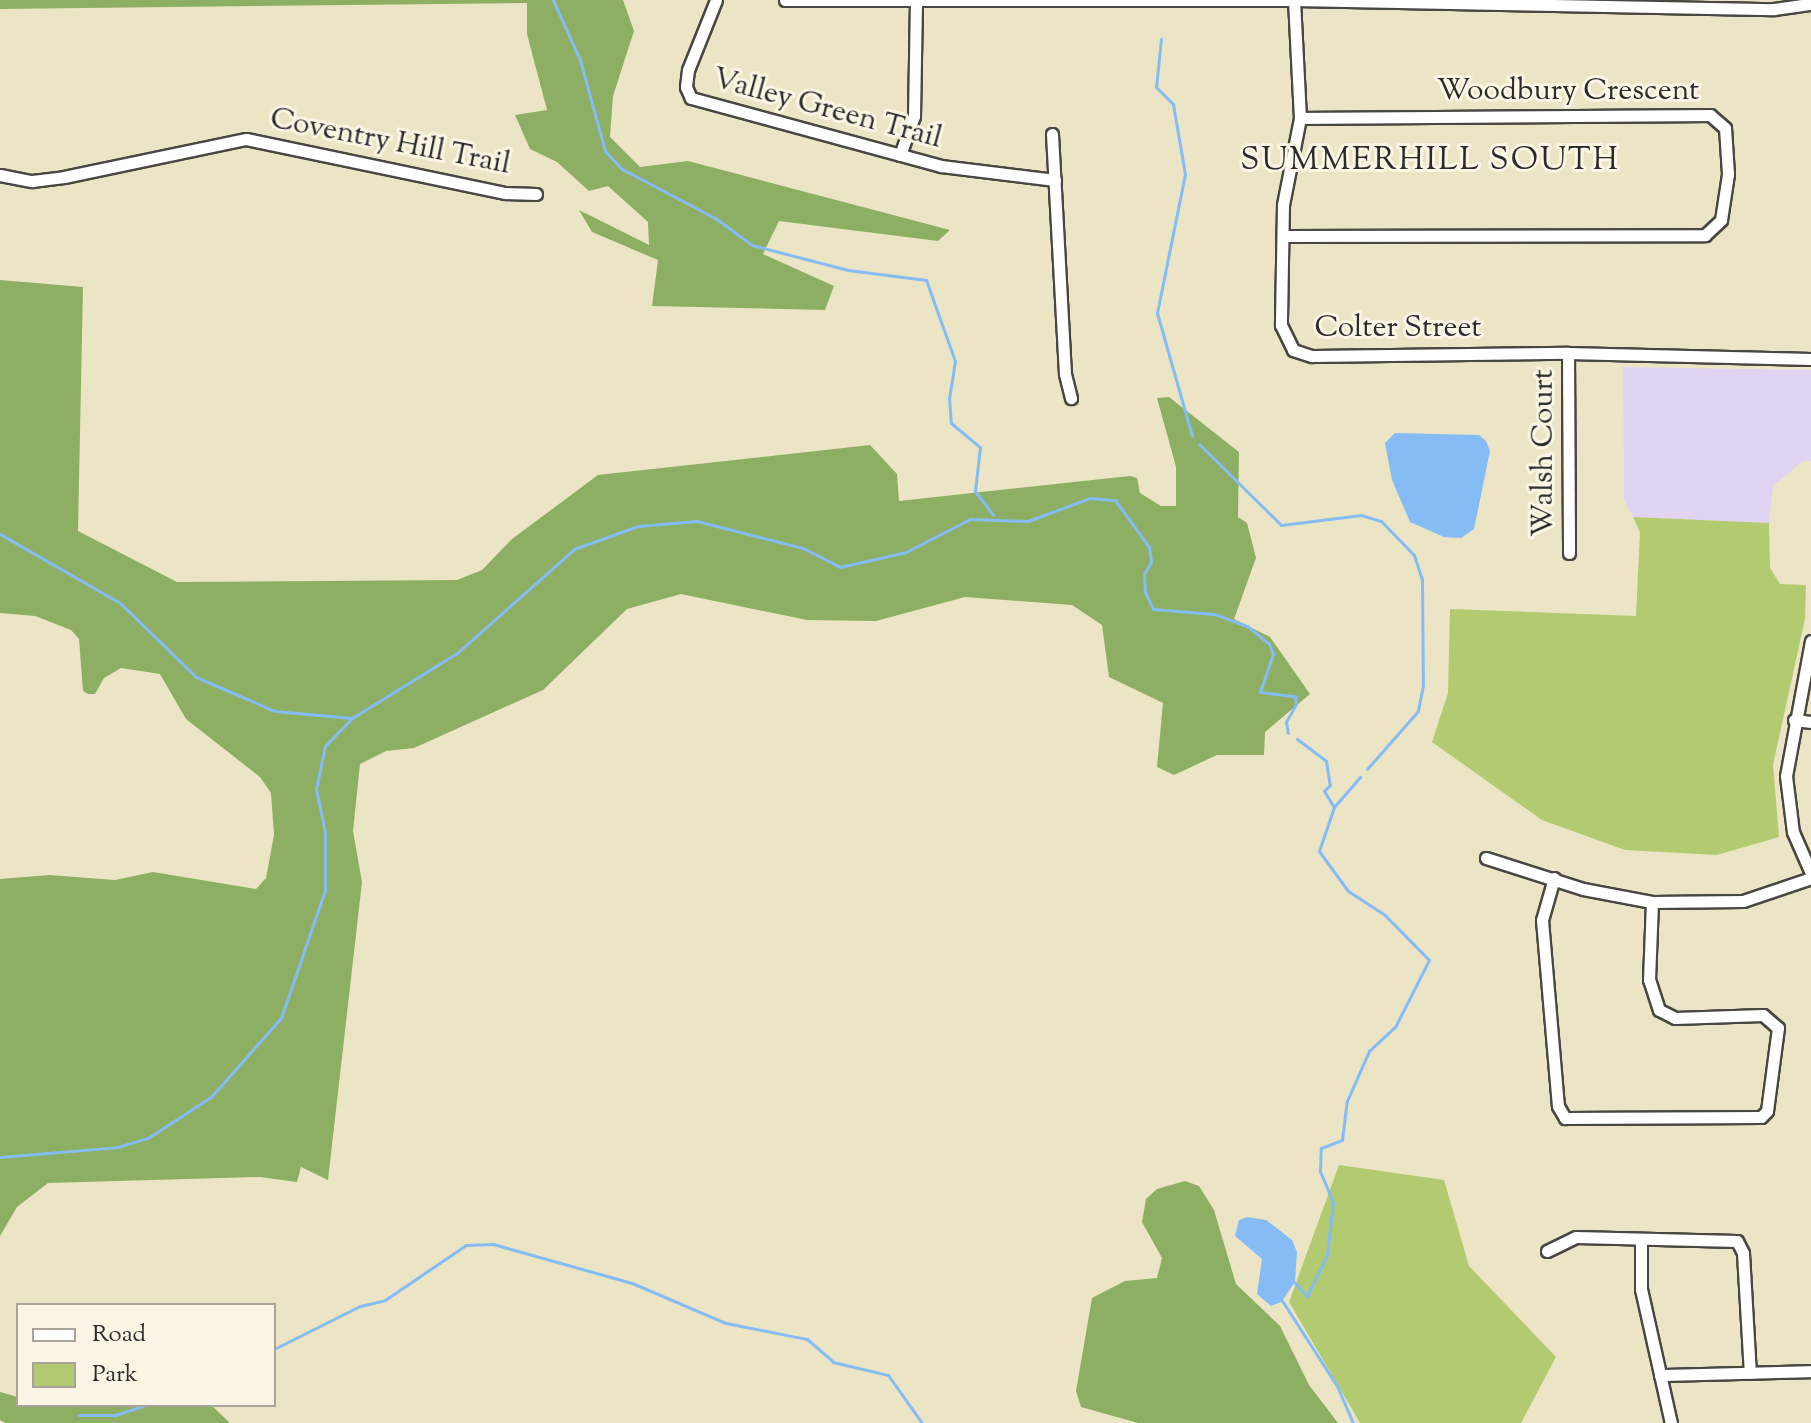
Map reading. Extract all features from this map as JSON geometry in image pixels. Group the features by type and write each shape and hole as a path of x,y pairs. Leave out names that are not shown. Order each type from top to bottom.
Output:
{"street":[{"name":"Valley Green Trail","path":"716,0 688,70 686,87 691,98 941,166 1055,180"},
{"path":"785,0 916,3 1294,0 1774,9 1811,4"},
{"name":"Colter Street","path":"1294,0 1300,118 1283,205 1281,325 1293,350 1312,356 1568,353 1811,359"},
{"path":"900,155 915,101 916,3"},
{"name":"Woodbury Crescent","path":"1283,236 1705,235 1717,229 1723,205 1725,128 1710,115 1300,118"},
{"path":"1052,134 1060,226 1065,378 1071,398"},
{"name":"Coventry Hill Trail","path":"0,175 32,181 64,177 246,139 505,193 536,194"},
{"name":"Walsh Court","path":"1568,353 1569,553"},
{"path":"1486,858 1652,902 1743,901 1811,875 1787,807 1787,754 1811,641"},
{"path":"1794,720 1811,722"},
{"path":"1554,878 1543,934 1558,1106 1565,1118 1572,1122 1761,1117 1769,1103 1775,1022 1763,1015 1675,1018 1659,1010 1649,980 1652,902"},
{"path":"1547,1251 1572,1237 1737,1241 1743,1253 1750,1373"},
{"path":"1641,1239 1641,1289 1671,1423"},
{"path":"1660,1375 1811,1371"}],"shaded area":[{"path":"1623,367 1811,370 1811,461 1803,461 1773,486 1769,523 1633,517 1624,500"}],"green space":[{"path":"0,0 623,0 634,31 613,96 610,137 640,167 688,161 950,230 938,241 779,221 763,254 834,286 825,310 652,306 658,260 592,232 579,210 649,245 648,222 608,186 589,191 557,162 530,149 515,115 547,110 527,34 527,3 0,9"},
{"path":"0,280 83,287 78,531 177,582 457,580 482,570 512,539 598,475 870,445 897,474 899,501 1130,476 1137,478 1140,493 1161,506 1176,506 1176,467 1157,398 1169,397 1239,452 1238,517 1247,523 1256,558 1234,619 1270,637 1310,694 1265,732 1264,755 1217,755 1174,775 1157,767 1163,703 1109,677 1102,625 1072,605 965,597 876,621 807,620 681,594 627,609 543,690 414,748 386,751 360,764 353,831 362,882 328,1180 301,1167 297,1182 260,1177 48,1183 17,1207 0,1236 0,879 49,875 115,880 153,872 256,889 266,878 274,835 271,793 260,777 186,719 160,674 121,668 104,678 95,694 88,694 83,691 79,639 71,630 35,616 0,613"},
{"path":"1633,517 1769,523 1770,568 1780,584 1806,585 1805,619 1773,765 1779,837 1717,855 1625,850 1542,820 1432,742 1448,693 1450,609 1636,616 1640,532"},
{"path":"1339,1165 1444,1180 1469,1266 1556,1357 1521,1423 1360,1423 1289,1302"},
{"path":"1185,1181 1199,1186 1214,1210 1236,1284 1280,1326 1309,1385 1338,1423 1138,1423 1081,1407 1076,1391 1092,1298 1125,1281 1157,1278 1162,1258 1142,1222 1146,1199 1157,1189"},
{"path":"0,1392 16,1396 16,1407 213,1407 230,1423 6,1423 0,1420"}],"water":[{"path":"1395,433 1479,435 1486,441 1490,451 1474,529 1461,538 1444,537 1410,522 1392,480 1385,443"},
{"path":"1247,1217 1266,1220 1292,1240 1297,1252 1295,1282 1281,1302 1271,1306 1257,1294 1262,1259 1235,1236 1239,1220"}],"waterway":[{"path":"553,0 580,60 605,151 622,169 715,218 752,245 848,270 926,280 955,361 949,397 951,423 980,447 975,491 993,515"},
{"path":"1161,39 1156,87 1173,104 1185,174 1157,313 1192,436"},
{"path":"1199,444 1281,525 1361,515 1381,521 1414,555 1422,580 1423,685 1418,711 1367,769"},
{"path":"0,1157 118,1147 148,1138 211,1097 281,1018 325,890 325,832 316,789 325,746 352,718 457,653 574,549 638,526 697,521 803,548 840,567 906,552 970,519 1028,521 1090,498 1115,500 1149,547 1151,562 1144,574 1145,592 1153,609 1214,614 1247,626 1269,644 1273,654 1260,692 1295,696 1296,704 1286,722 1288,733"},
{"path":"0,534 120,603 196,677 275,711 352,718"},
{"path":"1297,739 1326,761 1330,785 1324,791 1334,807"},
{"path":"1294,1282 1307,1296 1327,1255 1333,1202 1320,1171 1321,1148 1342,1140 1347,1101 1369,1051 1395,1027 1429,960 1385,915 1348,891 1319,851 1334,807 1360,777"},
{"path":"276,1348 360,1306 385,1300 466,1245 493,1244 632,1283 726,1323 807,1339 833,1362 888,1375 922,1423"},
{"path":"1281,1299 1337,1386 1353,1423"},
{"path":"79,1415 115,1415 139,1407"}],"district":[{"name":"SUMMERHILL SOUTH","path":"1430,161"}]}
